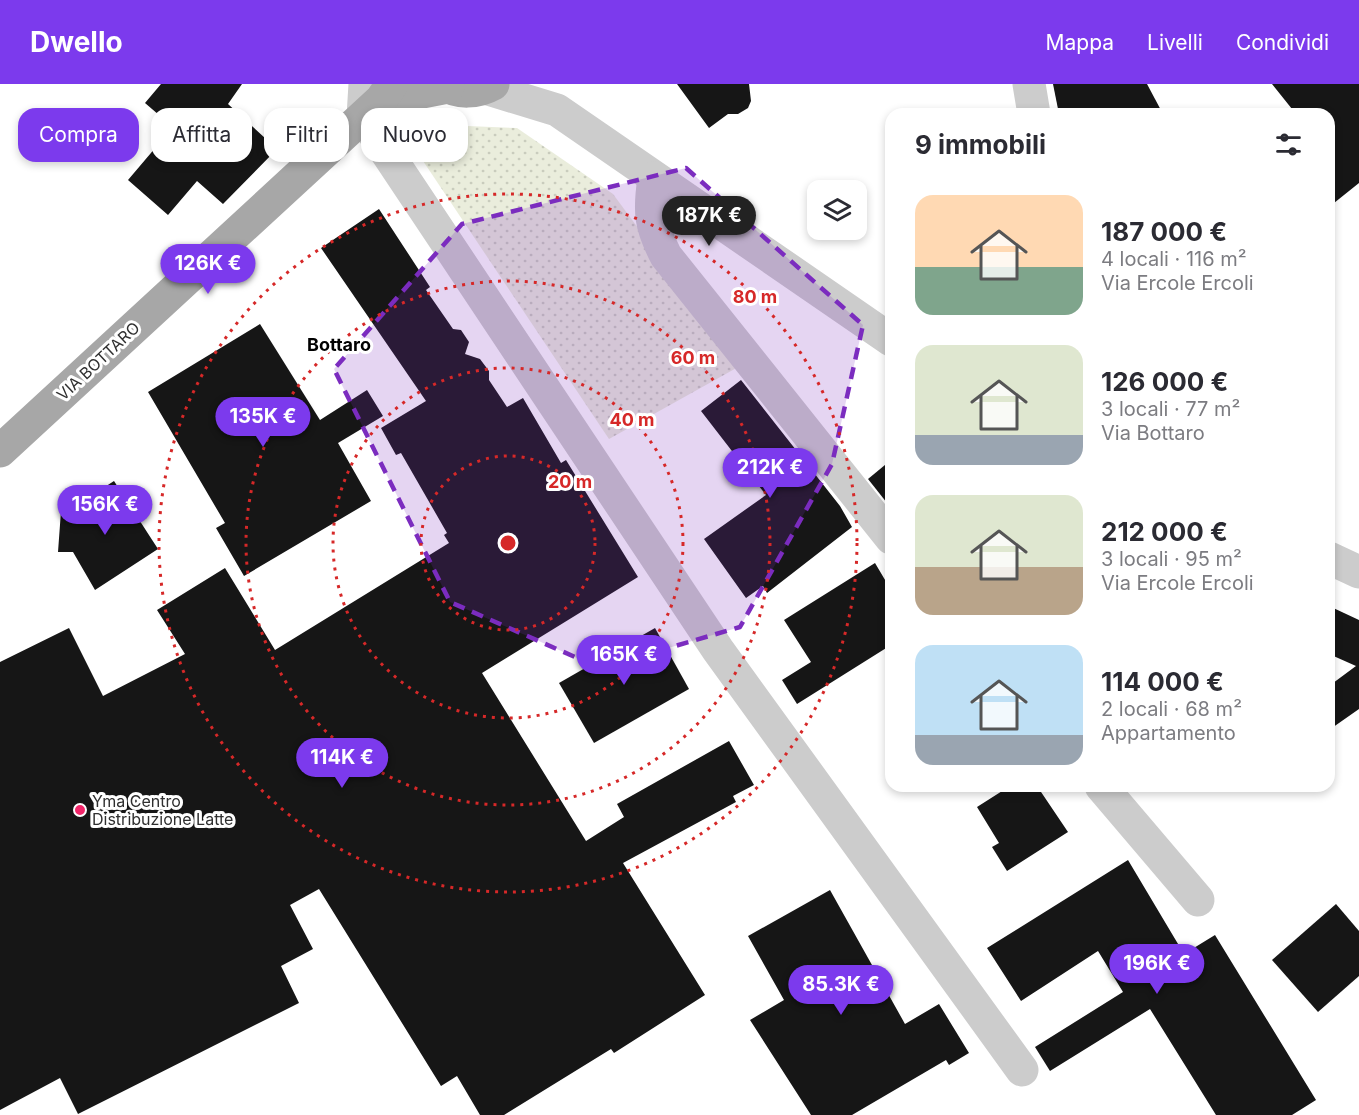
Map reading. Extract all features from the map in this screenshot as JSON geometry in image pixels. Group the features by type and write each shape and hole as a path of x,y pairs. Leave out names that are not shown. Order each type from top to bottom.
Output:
{"main road":[{"path":"376,96 446,86 467,91 489,86"},
{"name":"VIA BOTTARO","path":"0,451 376,96"}],"street":[{"path":"1029,84 1033,108"},
{"path":"489,86 551,97 654,178 885,336"},
{"path":"376,96 718,650 1022,1070"},
{"path":"654,178 649,209 653,231 666,256 885,530"},
{"path":"1335,561 1359,572"},
{"path":"1106,792 1198,900"}],"highlighted area":[{"path":"686,168 863,325 832,464 740,627 600,668 450,602 334,369 462,224"}],"green space":[{"path":"468,126 517,128 613,194 740,366 609,439 424,162 468,162"}],"building":[{"path":"161,84 242,84 228,104 232,108 151,108 145,103"},
{"path":"677,84 749,84 751,101 748,108 738,114 728,114 709,128"},
{"path":"1053,84 1147,84 1160,108 1058,108"},
{"path":"1272,84 1359,84 1359,183 1335,202 1335,108 1291,108"},
{"path":"252,126 264,137 264,162 223,204 197,181 168,215 128,180 151,153 151,162 252,162"},
{"path":"379,209 430,287 426,290 453,329 461,330 469,342 465,354 480,359 489,371 489,380 507,407 523,398 561,463 566,460 638,577 482,673 586,841 624,817 617,804 729,741 754,785 733,796 736,802 623,863 705,995 614,1053 611,1049 504,1115 480,1115 457,1076 441,1086 319,889 290,905 313,949 281,966 299,1003 78,1114 60,1078 0,1110 0,662 69,628 103,696 185,654 157,610 225,568 275,650 449,543 444,535 447,533 401,453 396,455 381,428 426,401 321,248"},
{"path":"260,324 320,420 367,390 383,416 338,443 371,501 244,576 216,528 225,523 148,392"},
{"path":"741,380 840,506 852,527 767,593 763,586 746,598 704,539 766,495 701,411"},
{"path":"885,465 885,500 868,479"},
{"path":"114,481 158,549 95,590 73,552 58,552 61,511 68,511"},
{"path":"875,563 885,580 885,649 797,704 782,680 811,662 784,620"},
{"path":"1335,609 1359,620 1359,709 1335,726 1335,682 1356,666 1335,657"},
{"path":"655,628 689,689 594,743 559,683"},
{"path":"1001,792 1041,792 1068,832 1007,871 992,847 999,843 977,807"},
{"path":"1128,860 1184,954 1215,935 1316,1100 1292,1115 1216,1115 1150,1009 1050,1071 1035,1047 1123,992 1098,951 1021,1001 987,948"},
{"path":"830,890 905,1024 939,1004 969,1053 949,1065 946,1060 852,1115 811,1115 750,1020 784,1000 748,936"},
{"path":"1336,904 1359,931 1359,976 1318,1012 1272,960"}],"place":[{"name":"Yma Centro Distribuzione Latte","path":"80,810"}],"district":[{"name":"Bottaro","path":"339,345"}]}
